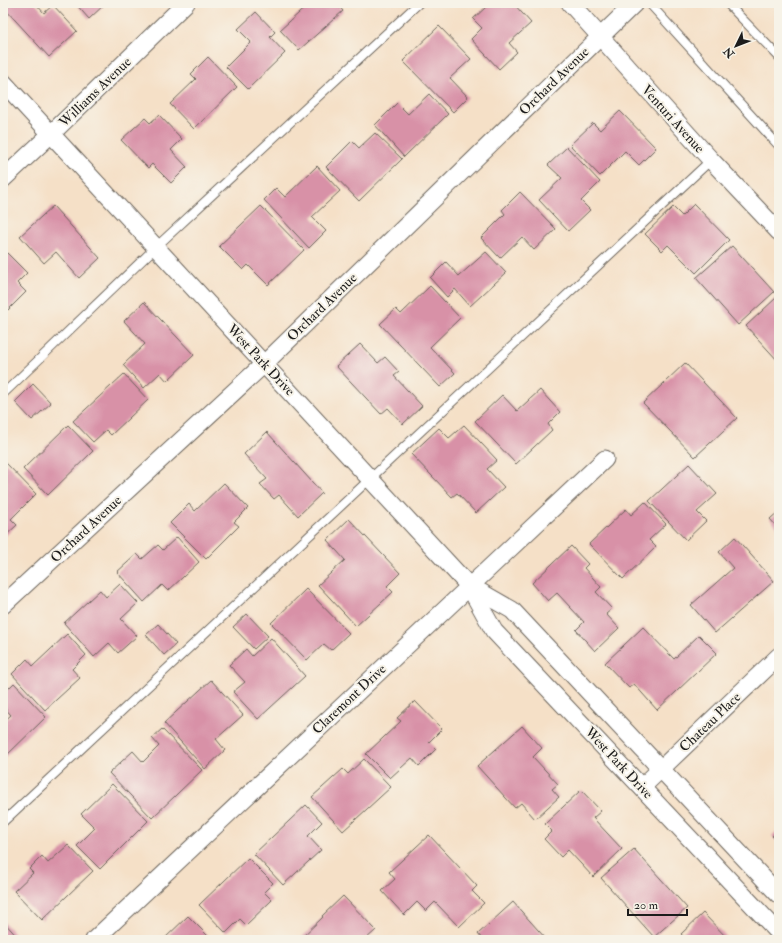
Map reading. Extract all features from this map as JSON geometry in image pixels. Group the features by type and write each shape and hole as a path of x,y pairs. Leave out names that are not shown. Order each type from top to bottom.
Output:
{"street":[{"name":"Williams Avenue","path":"3,179 186,3"},
{"name":"Venturi Avenue","path":"570,3 711,160 779,232"},
{"name":"Orchard Avenue","path":"3,605 264,364 600,36 636,3"},
{"name":"West Park Drive","path":"3,82 469,586 494,631 779,933"},
{"name":"Claremont Drive","path":"94,940 605,459"},
{"name":"West Park Drive","path":"469,586 512,610 779,895"},
{"name":"Chateau Place","path":"642,787 779,656"}],"lane":[{"path":"3,394 156,247 419,3"},
{"path":"649,3 779,146"},
{"path":"727,3 779,57"},
{"path":"3,822 711,160"}],"building":[{"path":"10,3 35,3 44,13 53,5 77,31 49,57 4,8"},
{"path":"75,3 106,3 89,19"},
{"path":"306,3 336,3 343,11 299,50 280,30 308,5"},
{"path":"483,3 513,3 531,23 509,43 517,52 499,69 471,39 482,28 473,19 486,7"},
{"path":"256,12 275,32 270,37 285,53 248,89 226,67 251,42 238,29"},
{"path":"439,26 471,59 450,78 468,97 453,112 403,61"},
{"path":"208,57 237,87 194,129 170,104 196,79 191,74"},
{"path":"429,94 448,114 404,157 375,125 397,103 408,114"},
{"path":"620,111 656,148 639,165 625,151 600,176 570,145 593,123 600,130"},
{"path":"159,115 182,139 171,150 187,167 171,183 152,164 148,168 121,140 145,118 150,123"},
{"path":"375,133 402,159 359,201 326,167 352,141 359,148"},
{"path":"567,147 600,182 581,201 590,210 568,231 539,200 562,178 548,165"},
{"path":"317,166 340,191 312,217 326,231 309,248 264,200 276,188 285,197"},
{"path":"520,192 556,229 534,250 522,237 500,258 481,238 505,214 502,210"},
{"path":"694,204 729,240 696,273 668,245 662,251 645,234 673,207 682,216"},
{"path":"53,206 100,258 79,278 56,252 44,263 20,236"},
{"path":"261,206 304,250 268,285 248,265 243,270 219,246"},
{"path":"732,246 774,292 738,325 696,278"},
{"path":"5,251 27,273 17,283 26,292 8,310 3,305 3,253"},
{"path":"486,252 506,273 470,306 455,289 447,297 430,278 446,262 459,276"},
{"path":"430,286 460,318 430,347 455,373 440,387 380,324 396,309 401,314"},
{"path":"777,297 779,299 779,362 746,326"},
{"path":"144,302 194,355 167,381 160,373 144,388 123,365 145,344 124,321"},
{"path":"360,344 378,363 385,357 399,372 394,376 422,406 403,424 388,408 381,414 336,366"},
{"path":"685,363 737,418 695,457 643,403"},
{"path":"124,374 148,400 111,435 106,430 93,442 73,421"},
{"path":"33,384 51,403 32,420 15,402"},
{"path":"540,390 560,412 548,424 552,430 516,464 475,421 502,395 517,411"},
{"path":"68,425 93,451 48,495 23,469"},
{"path":"464,425 497,460 487,469 504,487 476,513 457,493 452,497 411,454 439,428 449,438"},
{"path":"267,432 322,493 298,516 279,495 274,499 260,484 267,479 244,454"},
{"path":"6,463 36,494 11,519 17,525 3,538 3,466"},
{"path":"689,464 717,494 697,512 706,521 686,540 649,501"},
{"path":"224,483 248,508 234,522 239,526 206,559 170,523 189,504 195,511"},
{"path":"645,502 666,524 649,540 656,547 623,579 589,544 626,509 631,515"},
{"path":"779,511 779,529 770,519"},
{"path":"349,519 400,573 387,586 393,592 356,626 318,585 345,560 327,540"},
{"path":"177,537 199,562 168,591 162,585 144,602 117,572 137,554 142,559 158,545 163,550"},
{"path":"735,537 774,581 715,633 691,605 733,568 719,552"},
{"path":"571,546 588,564 584,568 601,587 596,592 612,609 606,614 619,628 595,651 576,630 584,622 557,593 548,601 532,583"},
{"path":"120,584 138,603 121,619 137,636 118,653 109,643 94,657 64,623 100,590 106,597"},
{"path":"306,589 349,633 331,650 324,644 307,660 271,623"},
{"path":"247,614 268,636 254,649 233,627"},
{"path":"158,624 176,644 164,655 146,635"},
{"path":"643,627 674,659 699,635 717,653 657,710 634,684 629,688 605,663"},
{"path":"67,634 86,655 72,669 80,678 45,710 12,674 27,659 33,666"},
{"path":"271,638 305,676 258,719 233,692 245,682 229,665 246,649 252,656"},
{"path":"211,680 243,715 216,739 225,750 205,769 164,723"},
{"path":"14,683 46,717 3,759 3,722 11,715 3,706 3,694"},
{"path":"415,701 442,729 429,742 436,749 419,766 412,758 390,778 366,754 401,721 397,718"},
{"path":"522,726 542,748 533,757 558,784 552,789 559,797 535,819 521,803 515,808 477,766"},
{"path":"162,729 202,770 152,818 109,773 133,751 143,762 159,746 152,738"},
{"path":"364,759 391,787 343,831 312,797 343,769 348,774"},
{"path":"112,784 148,821 100,869 77,846 95,828 81,814"},
{"path":"581,790 601,811 593,818 622,849 593,877 568,850 561,857 544,839 552,831 545,824"},
{"path":"306,805 322,822 308,836 321,850 283,885 254,854"},
{"path":"779,829 779,843 772,836"},
{"path":"429,835 477,886 472,891 484,903 459,927 435,902 426,911 417,902 404,915 382,891 395,879 389,872"},
{"path":"68,845 93,871 42,920 14,891 33,873 29,869 42,856 48,863"},
{"path":"634,849 687,908 654,937 601,878"},
{"path":"248,858 273,883 264,892 272,900 246,925 240,919 226,933 199,905"},
{"path":"343,896 376,930 365,940 299,940 323,917 322,916"},
{"path":"513,902 547,940 483,940 478,934"},
{"path":"703,913 729,940 687,940 681,934"},
{"path":"188,916 209,937 207,940 163,940"},
{"path":"3,921 20,940 3,940"}]}
